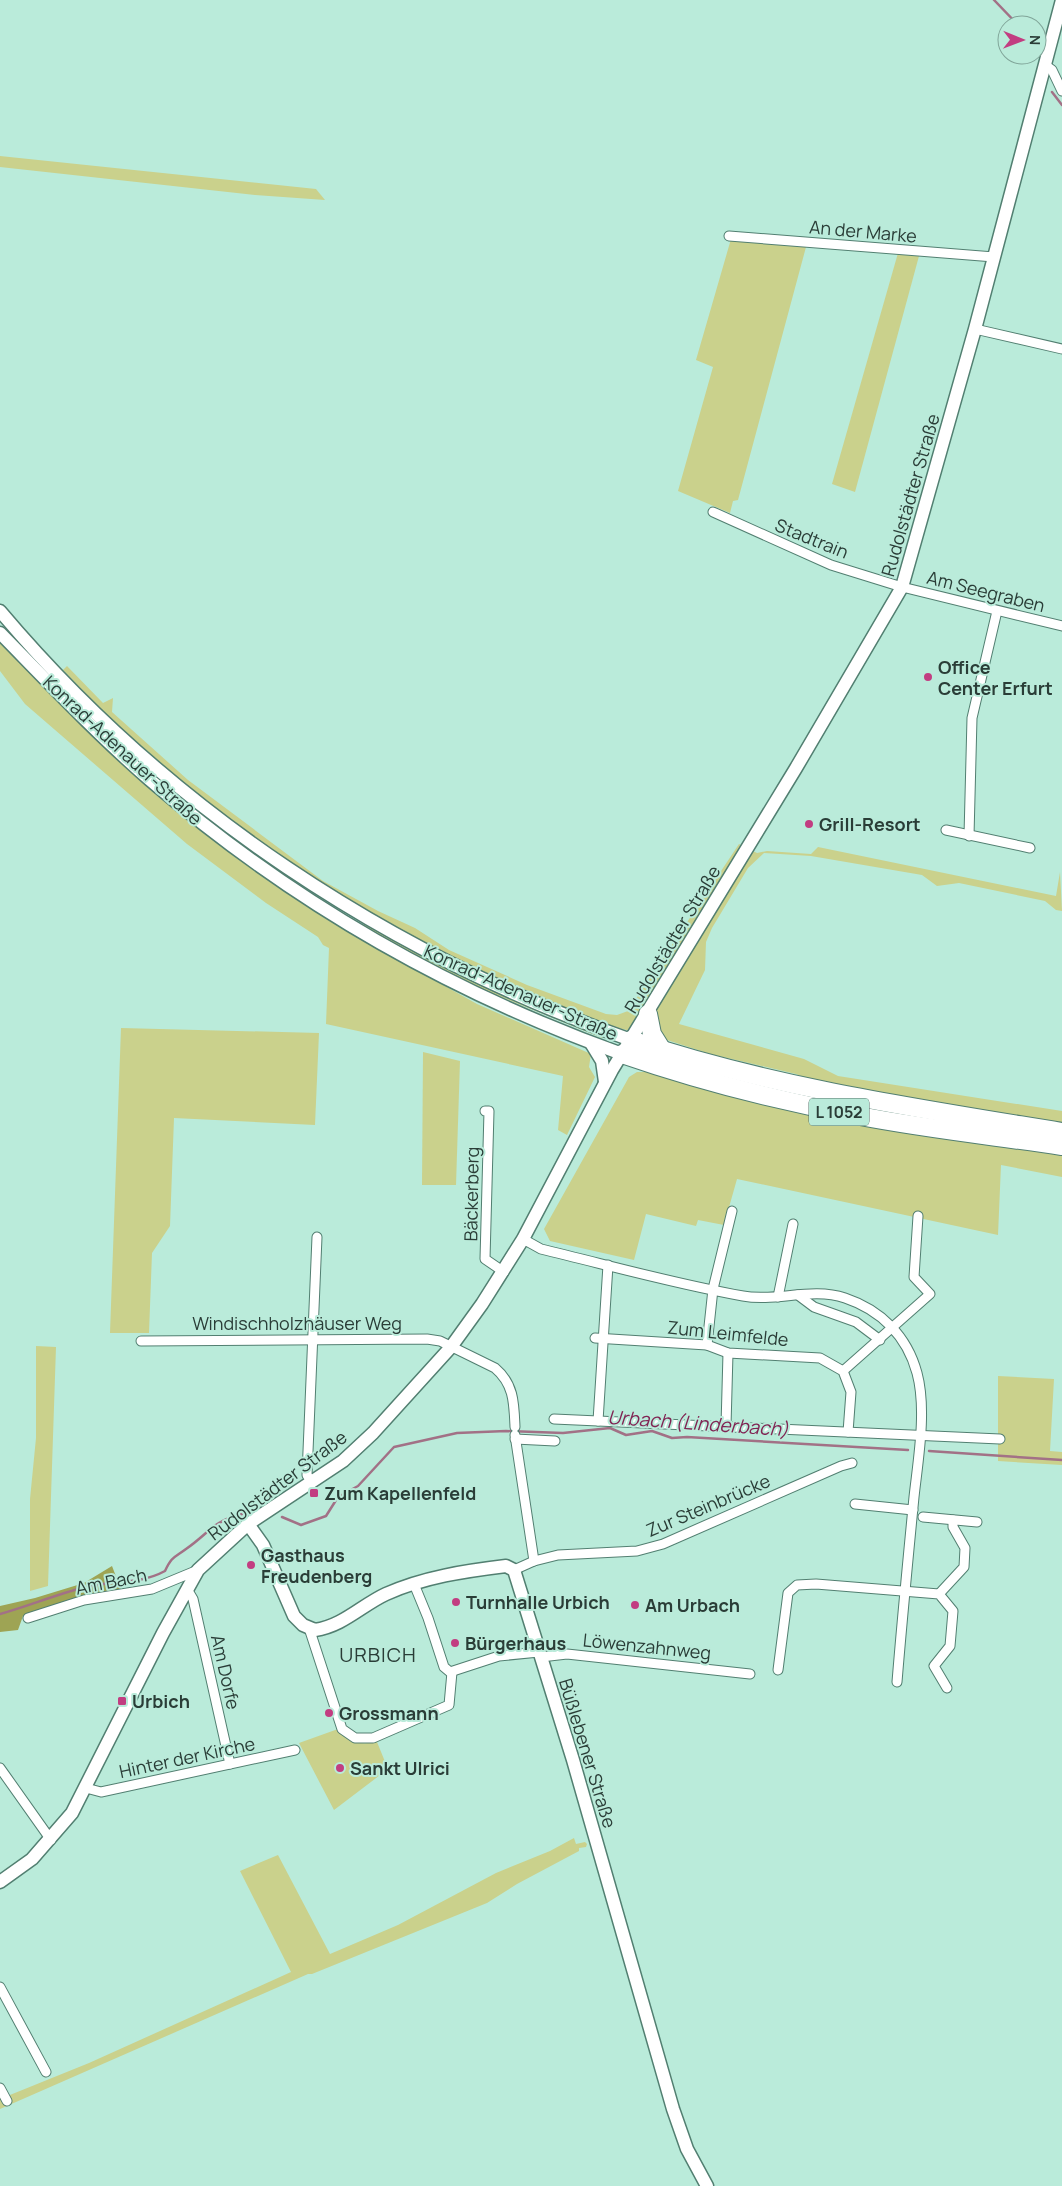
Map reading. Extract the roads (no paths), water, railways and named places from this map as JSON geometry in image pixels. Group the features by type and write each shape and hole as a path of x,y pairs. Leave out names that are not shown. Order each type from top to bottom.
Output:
{"highway":[{"path":"648,1014 652,1034 662,1050"},
{"name":"Konrad-Adenauer-Straße","path":"626,1047 662,1050 729,1069 833,1093 1062,1132"},
{"name":"Konrad-Adenauer-Straße","path":"626,1047 718,1085 773,1099 870,1118 1062,1146"}],"street":[{"name":"Rudolstädter Straße","path":"1047,54 1062,0"},
{"name":"Rudolstädter Straße","path":"0,1882 32,1859 51,1840 72,1813 163,1633 198,1570 248,1524 312,1483 342,1461 373,1433 451,1347 504,1272 605,1082 648,1014 902,588 975,329 1044,65"},
{"path":"1044,65 1052,70 1062,91"},
{"name":"An der Marke","path":"729,236 994,257"},
{"path":"975,329 1062,349"},
{"name":"Stadtrain","path":"713,512 831,565 902,588"},
{"name":"Am Seegraben","path":"902,588 1062,626"},
{"name":"Konrad-Adenauer-Straße","path":"0,611 77,694 133,747 221,821 270,856 366,918 422,950 552,1010 626,1047"},
{"path":"968,836 972,718 997,611"},
{"name":"Konrad-Adenauer-Straße","path":"0,633 86,722 149,780 208,828 284,884 417,964 532,1020 591,1043 626,1047"},
{"path":"946,830 1030,848"},
{"path":"591,1043 602,1061 605,1082"},
{"name":"Bäckerberg","path":"485,1111 489,1111 485,1259 504,1272"},
{"path":"707,1345 713,1289 732,1210"},
{"path":"848,1432 850,1392 842,1371 880,1340 930,1294 914,1276 918,1216"},
{"path":"778,1297 793,1224"},
{"path":"312,1483 307,1475 317,1237"},
{"path":"523,1239 541,1249 743,1296 778,1297 821,1294 843,1297 863,1306 893,1328 910,1354 917,1374 920,1398 920,1436 897,1682"},
{"path":"598,1421 599,1338 608,1265"},
{"path":"798,1295 814,1307 856,1322 880,1340"},
{"name":"Zum Leimfelde","path":"599,1338 707,1345 728,1354 820,1358 842,1371"},
{"name":"Windischholzhäuser Weg","path":"141,1340 427,1339 451,1347 495,1368 503,1375 513,1395 515,1434 534,1561"},
{"path":"726,1426 728,1354"},
{"path":"554,1419 1000,1439"},
{"path":"515,1434 555,1441"},
{"name":"Zur Steinbrücke","path":"514,1570 534,1561 574,1553 637,1551 663,1544 841,1466 852,1463"},
{"path":"855,1504 913,1510"},
{"path":"923,1517 977,1522"},
{"path":"938,1594 964,1567 965,1548 953,1527 953,1520"},
{"path":"248,1524 263,1545 294,1616 309,1628 342,1728 348,1735 364,1740 373,1738 449,1705 452,1672 444,1667 431,1625 414,1584"},
{"path":"309,1628 323,1629 335,1624 372,1601 437,1576 506,1566 514,1570"},
{"name":"Am Bach","path":"28,1618 84,1600 152,1589 198,1570"},
{"name":"Büßlebener Straße","path":"514,1570 573,1760 673,2109 688,2149 707,2186"},
{"path":"778,1670 788,1593 797,1585 816,1584 938,1594 953,1612 950,1646 934,1666 947,1688"},
{"name":"Am Dorfe","path":"187,1589 193,1599 230,1764"},
{"name":"Löwenzahnweg","path":"452,1672 499,1656 567,1654 750,1674"},
{"name":"Hinter der Kirche","path":"86,1788 101,1792 295,1750"},
{"path":"0,1768 51,1840"},
{"path":"0,1987 46,2072"},
{"path":"0,2088 7,2101"}],"waterway":[{"path":"994,0 1008,15"},
{"path":"1052,92 1062,105"},
{"name":"Urbach (Linderbach)","path":"282,1517 301,1525 326,1516 338,1497 358,1486 394,1447 457,1433 506,1431 563,1433 610,1428 626,1435 652,1431 672,1438 687,1437 908,1450"},
{"name":"Urbach (Linderbach)","path":"929,1451 1062,1460"},
{"name":"Urbach (Linderbach)","path":"0,1614 86,1587 136,1580 165,1571 174,1558 212,1528 224,1520 242,1514"}],"place":[{"name":"Office Center Erfurt","path":"928,677"},
{"name":"Grill-Resort","path":"809,824"},
{"name":"Zum Kapellenfeld","path":"314,1493"},
{"name":"Gasthaus Freudenberg","path":"251,1565"},
{"name":"Turnhalle Urbich","path":"456,1602"},
{"name":"Am Urbach","path":"635,1605"},
{"name":"Bürgerhaus","path":"455,1643"},
{"name":"Urbich","path":"122,1701"},
{"name":"Grossmann","path":"329,1713"},
{"name":"Sankt Ulrici","path":"340,1768"}],"district":[{"name":"URBICH","path":"378,1654"}]}
